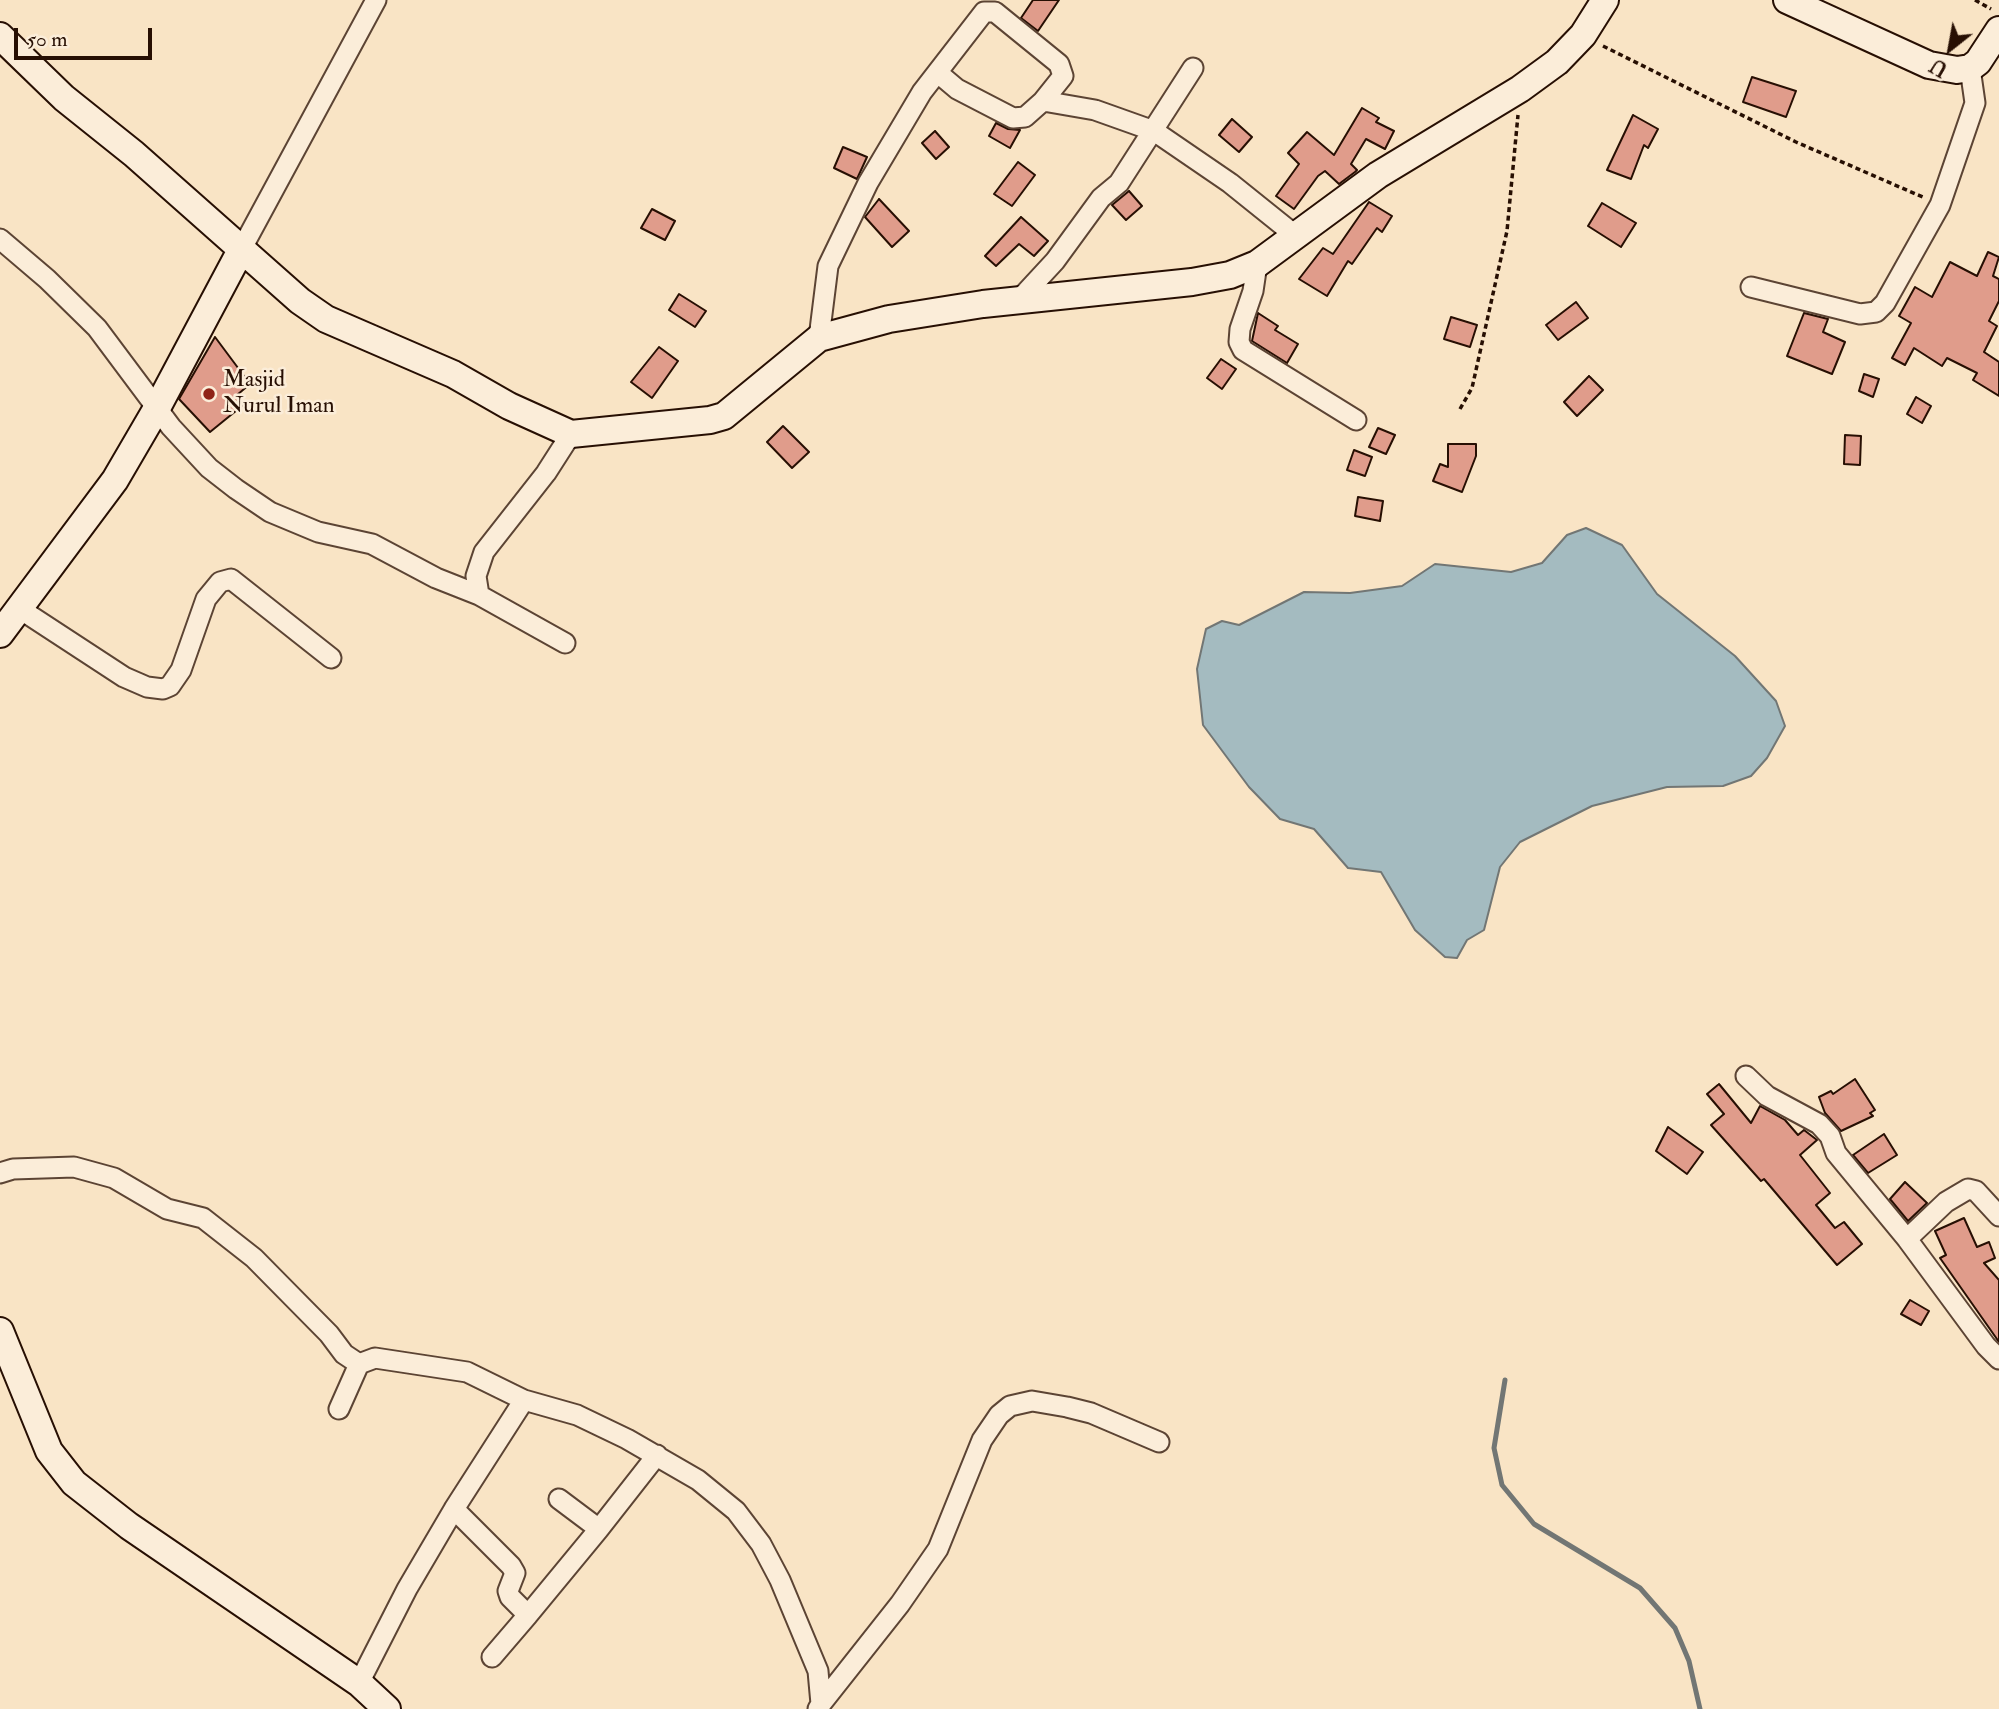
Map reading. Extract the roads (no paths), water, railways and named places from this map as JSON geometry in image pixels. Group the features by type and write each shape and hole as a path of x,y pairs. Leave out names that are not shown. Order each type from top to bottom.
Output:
{"street":[{"path":"0,634 115,480 157,408 376,0"},
{"path":"0,36 64,98 134,154 241,250 326,319 453,374 509,406 570,435 710,420 723,416 819,338 889,319 1018,301 1192,282 1230,275 1257,264 1378,175 1520,89 1557,62 1583,35 1605,0"},
{"path":"1787,0 1929,65 1957,70 1970,68 1978,62 1999,30"},
{"path":"819,338 828,265 874,173 922,92 984,12 989,10 1007,20 1054,57 1063,70 1060,81 1043,101 1026,117 1013,118 957,89 938,73"},
{"path":"1018,301 1055,261 1101,198 1119,183 1193,68"},
{"path":"1751,287 1849,312 1876,312 1895,290 1940,205 1975,103 1970,68"},
{"path":"1043,101 1095,110 1154,131 1203,163 1296,236"},
{"path":"0,239 47,279 97,328 157,408 209,468 270,512 318,532 372,544 436,578 478,595 565,643"},
{"path":"1257,264 1254,291 1240,329 1239,342 1243,351 1356,420"},
{"path":"478,595 476,576 484,552 546,473 570,435"},
{"path":"20,609 124,677 147,687 163,689 170,686 181,670 206,599 220,582 231,579 331,658"},
{"path":"1746,1076 1767,1096 1819,1124 1844,1162 1907,1239 1986,1346 1999,1359"},
{"path":"0,1173 12,1169 74,1167 114,1178 167,1209 203,1218 254,1258 329,1334 344,1354 359,1364"},
{"path":"1907,1239 1946,1202 1968,1189 1976,1191 1999,1216"},
{"path":"0,1331 49,1451 74,1483 129,1526 359,1683 387,1709"},
{"path":"339,1409 359,1364 368,1359 384,1358 467,1372 524,1400 577,1415 657,1455 720,1497 736,1511 761,1544 777,1572 818,1671 820,1707"},
{"path":"359,1683 407,1589 454,1509 524,1400"},
{"path":"820,1707 900,1604 938,1549 982,1440 999,1415 1010,1406 1032,1401 1066,1407 1091,1413 1158,1441"},
{"path":"492,1657 657,1455"},
{"path":"559,1499 599,1529"},
{"path":"454,1509 511,1566 515,1573 508,1591 510,1597 528,1615"}],"water":[{"path":"1586,528 1622,545 1657,594 1735,656 1776,701 1785,726 1767,758 1751,776 1723,786 1667,787 1592,806 1520,842 1500,867 1484,930 1467,940 1457,958 1445,957 1415,930 1381,872 1348,868 1314,829 1280,819 1249,787 1203,725 1197,669 1206,629 1222,621 1239,625 1304,592 1350,593 1402,586 1435,564 1511,572 1542,563 1567,535"}],"waterway":[{"path":"1505,1380 1494,1448 1502,1485 1534,1524 1640,1588 1675,1628 1689,1661 1700,1709"}],"place":[{"name":"Masjid Nurul Iman","path":"209,394"}]}
